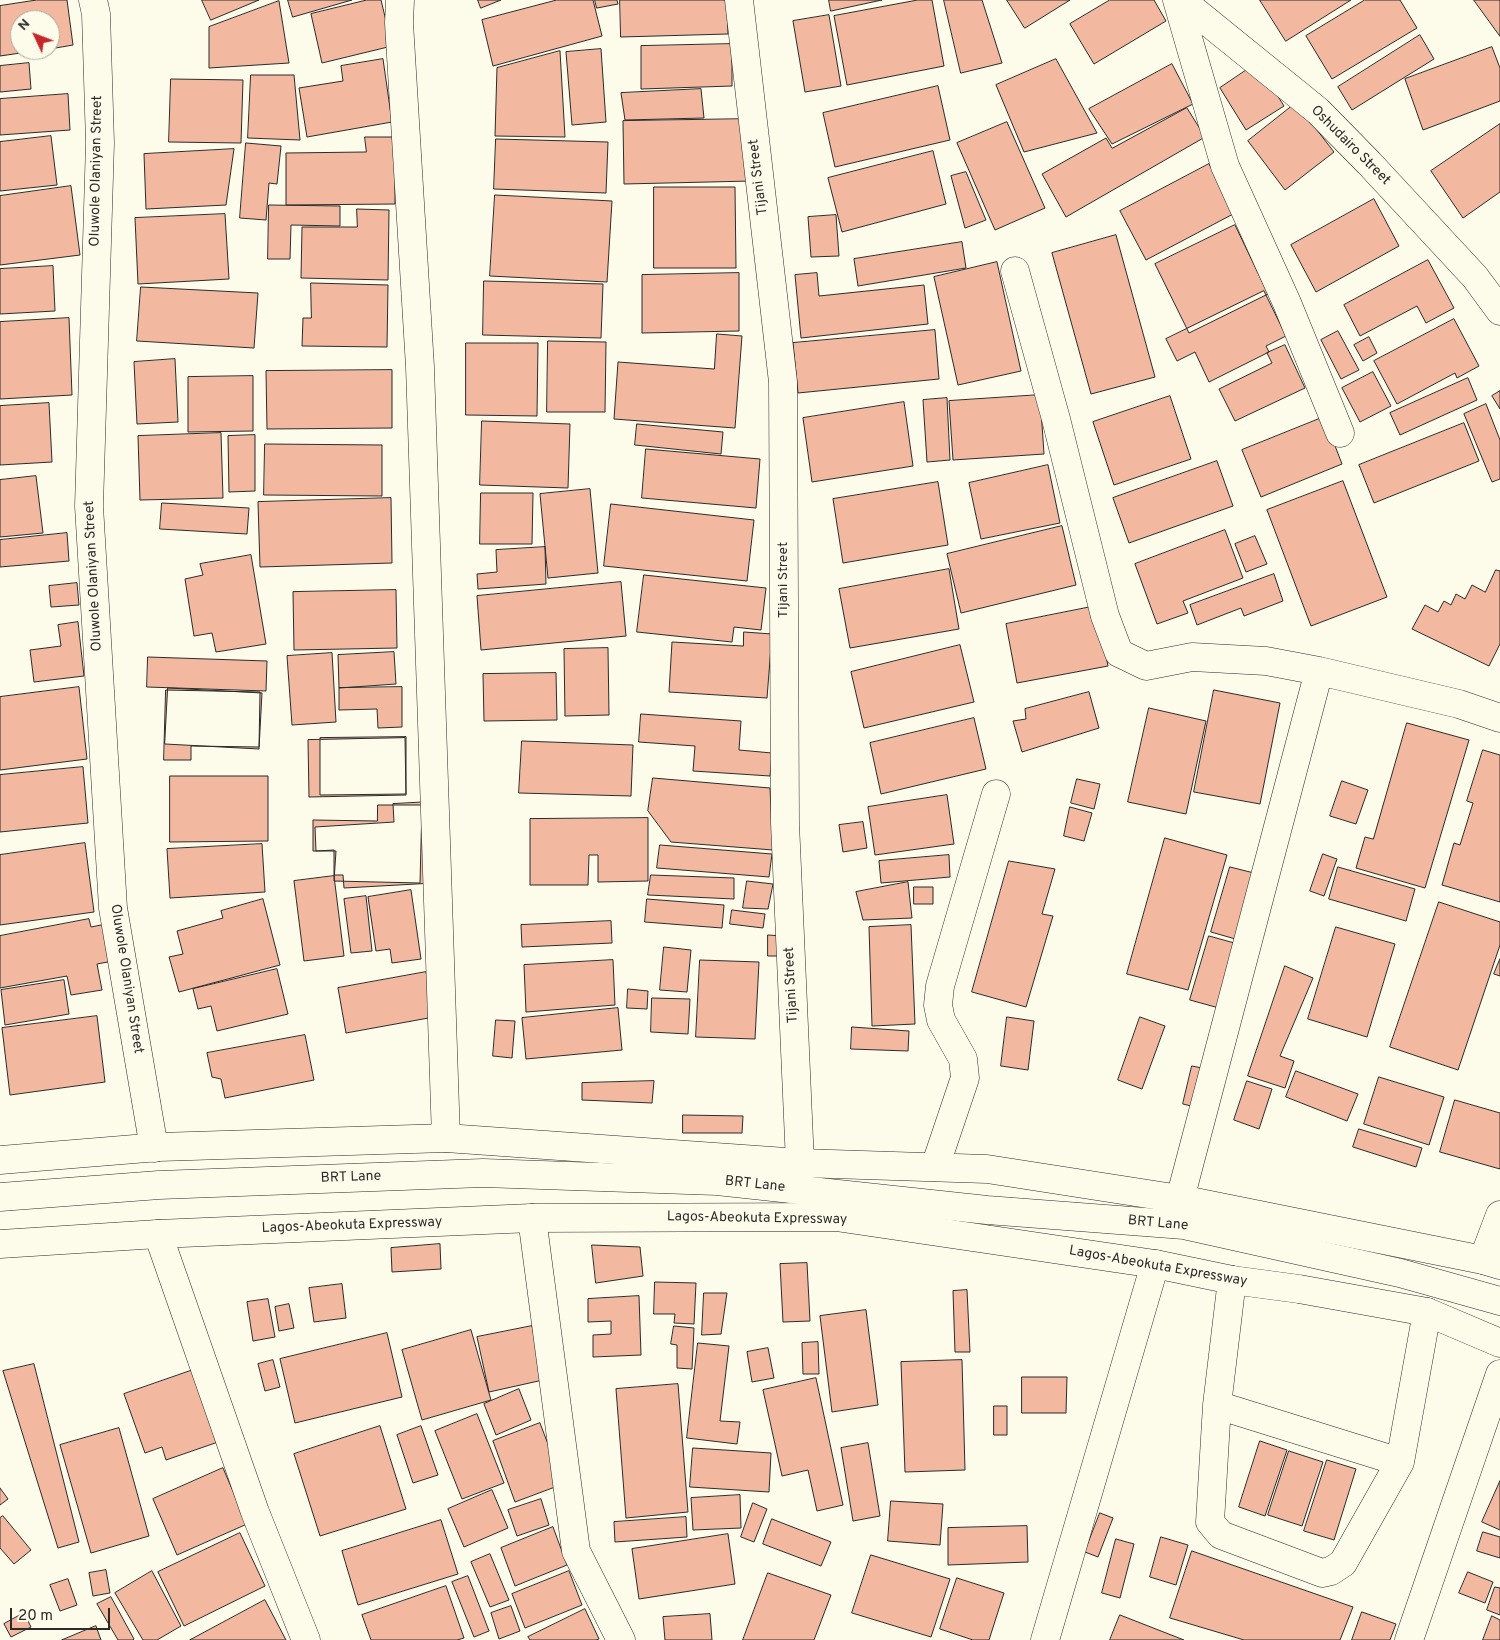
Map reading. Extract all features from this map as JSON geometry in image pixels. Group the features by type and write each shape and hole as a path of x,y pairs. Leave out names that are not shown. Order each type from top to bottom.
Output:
{"main road":[{"name":"Oluwole Olaniyan Street","path":"93,0 96,14 100,144 90,516 113,908 154,1148"},
{"path":"400,0 399,33 420,367 446,1138"},
{"name":"Tijani Street","path":"739,0 783,382 784,823 800,1163"},
{"path":"1177,0 1225,166 1287,303 1340,433"},
{"name":"Oshudairo Street","path":"1181,0 1318,112 1369,163 1475,278 1500,311"},
{"path":"1015,270 1056,419 1105,616 1119,653 1146,666 1192,658 1266,661 1319,670 1458,704 1500,718"},
{"path":"1180,1199 1319,670"},
{"path":"935,1167 964,1078 964,1059 941,1020 938,1005 940,986 996,794"},
{"path":"0,1160 154,1148 446,1138 800,1163 987,1169 1180,1199 1492,1263 1500,1215"},
{"name":"BRT Lane","path":"0,1196 159,1185 483,1173 717,1181 987,1210 1184,1225 1400,1273 1500,1301"},
{"name":"Lagos-Abeokuta Expressway","path":"0,1244 158,1234 532,1218 836,1217 1155,1264 1232,1280 1299,1289 1427,1312 1500,1343"},
{"path":"532,1218 576,1551 621,1640"},
{"path":"158,1234 255,1512 306,1640"},
{"path":"1045,1640 1155,1264"},
{"path":"1232,1280 1217,1405 1210,1522 1221,1535 1322,1573 1331,1571 1343,1562 1400,1462 1427,1312"},
{"path":"1409,1640 1500,1374"},
{"path":"1217,1405 1400,1462"}],"building":[{"path":"37,0 67,0 73,45 60,47 60,10 10,10 10,55 0,56 0,6"},
{"path":"202,0 259,0 211,20"},
{"path":"288,0 352,0 293,17"},
{"path":"367,0 381,0 392,46 322,63 311,14"},
{"path":"478,0 501,0 481,8"},
{"path":"557,0 593,0 602,36 493,66 482,20"},
{"path":"595,0 617,0 618,4 597,8"},
{"path":"620,0 727,0 728,34 621,37"},
{"path":"829,0 882,0 831,11"},
{"path":"918,0 932,0 944,66 847,85 834,16"},
{"path":"944,0 982,0 1002,63 961,73"},
{"path":"1007,0 1070,0 1025,28"},
{"path":"1110,0 1154,0 1166,21 1094,64 1070,24"},
{"path":"1260,0 1351,0 1286,41"},
{"path":"1365,0 1400,0 1417,28 1332,79 1306,36"},
{"path":"1474,0 1500,0 1500,36"},
{"path":"279,1 289,63 209,68 209,27"},
{"path":"829,15 841,86 805,92 793,21"},
{"path":"1420,35 1434,59 1352,110 1338,87"},
{"path":"732,44 732,86 641,89 641,46"},
{"path":"1492,47 1500,68 1500,101 1423,130 1405,79"},
{"path":"601,49 606,122 572,125 566,52"},
{"path":"560,51 565,137 495,136 497,68"},
{"path":"383,59 392,122 307,137 299,88 343,81 341,66"},
{"path":"1056,59 1097,133 1024,152 996,85"},
{"path":"29,63 31,89 0,92 0,66"},
{"path":"1257,63 1284,106 1246,130 1220,88"},
{"path":"1172,64 1193,104 1112,144 1089,109"},
{"path":"251,75 294,75 300,140 248,138"},
{"path":"171,79 243,80 241,143 169,142"},
{"path":"938,86 950,140 835,167 823,113"},
{"path":"701,89 704,118 625,120 621,93"},
{"path":"68,94 70,130 0,135 0,99"},
{"path":"1296,103 1334,152 1285,190 1248,141"},
{"path":"1187,108 1205,137 1066,217 1042,174 1106,138 1112,148"},
{"path":"749,119 751,181 624,184 623,121"},
{"path":"1007,122 1045,208 995,230 957,143"},
{"path":"1500,124 1500,192 1463,218 1431,171"},
{"path":"51,136 57,185 0,191 0,142"},
{"path":"365,137 395,137 395,204 286,205 286,153 366,152"},
{"path":"496,139 608,142 606,193 494,189"},
{"path":"246,143 281,146 277,184 269,183 266,220 240,218"},
{"path":"234,149 226,205 146,209 144,154"},
{"path":"933,151 946,204 842,232 828,178"},
{"path":"1209,164 1235,213 1146,260 1120,211"},
{"path":"966,172 986,220 965,228 951,176"},
{"path":"71,186 80,255 0,265 0,196"},
{"path":"654,187 735,187 736,268 654,268"},
{"path":"495,195 612,201 607,282 490,276"},
{"path":"1374,199 1399,246 1316,292 1291,245"},
{"path":"269,205 340,206 340,226 291,225 290,259 268,259"},
{"path":"357,209 389,210 388,280 301,278 302,227 357,227"},
{"path":"225,214 229,279 138,284 135,218"},
{"path":"836,215 839,256 811,257 808,217"},
{"path":"1235,225 1268,294 1189,333 1155,264"},
{"path":"1116,235 1155,377 1091,394 1052,253"},
{"path":"962,242 966,268 858,286 854,259"},
{"path":"1428,260 1454,308 1426,323 1417,306 1360,336 1344,305"},
{"path":"997,262 1021,371 958,385 934,277"},
{"path":"53,266 55,311 0,314 0,269"},
{"path":"739,273 739,331 642,333 642,275"},
{"path":"817,273 819,296 924,285 928,324 801,338 795,275"},
{"path":"484,281 603,284 601,338 483,335"},
{"path":"311,283 388,285 387,347 302,346 303,318 311,318"},
{"path":"141,287 258,293 254,348 137,341"},
{"path":"1264,291 1286,336 1266,346 1269,352 1209,382 1195,352 1177,361 1166,339"},
{"path":"69,318 72,395 0,399 0,322"},
{"path":"1454,319 1479,366 1457,378 1455,373 1397,404 1374,361"},
{"path":"935,330 939,379 798,393 793,343"},
{"path":"1338,331 1359,370 1341,379 1321,340"},
{"path":"717,334 742,336 735,428 614,419 618,362 714,369"},
{"path":"1369,337 1377,353 1363,361 1354,345"},
{"path":"548,341 606,342 605,412 547,412"},
{"path":"466,343 538,343 537,416 466,415"},
{"path":"1285,345 1305,388 1235,421 1219,389 1272,363 1267,353"},
{"path":"175,359 178,422 137,424 134,362"},
{"path":"392,370 392,428 267,429 266,371"},
{"path":"1373,372 1391,406 1360,422 1342,388"},
{"path":"253,376 253,431 188,432 188,377"},
{"path":"1468,378 1477,400 1400,435 1390,413"},
{"path":"1500,391 1500,409 1492,396"},
{"path":"1040,395 1044,454 953,460 949,401"},
{"path":"1170,396 1191,459 1114,485 1093,422"},
{"path":"947,398 950,460 927,462 923,400"},
{"path":"904,402 913,466 812,482 803,418"},
{"path":"49,403 52,462 0,465 0,406"},
{"path":"1486,404 1500,440 1500,479 1492,482 1464,414"},
{"path":"1324,417 1342,464 1261,497 1242,450"},
{"path":"482,421 570,424 568,488 480,485"},
{"path":"1464,423 1479,461 1374,503 1359,465"},
{"path":"637,424 723,432 721,454 635,445"},
{"path":"221,433 223,498 140,500 138,436"},
{"path":"255,435 255,491 229,492 228,436"},
{"path":"265,444 382,445 382,496 264,495"},
{"path":"646,449 760,459 756,508 642,498"},
{"path":"1217,461 1233,506 1129,543 1113,498"},
{"path":"1048,465 1060,523 981,539 969,483"},
{"path":"36,476 43,533 0,537 0,480"},
{"path":"1343,481 1387,597 1311,626 1267,510"},
{"path":"938,482 948,545 843,563 833,499"},
{"path":"590,489 598,573 548,578 540,494"},
{"path":"481,493 533,493 532,544 480,544"},
{"path":"391,498 392,563 260,567 258,502"},
{"path":"162,503 249,508 247,534 160,529"},
{"path":"611,504 754,520 747,581 604,566"},
{"path":"1062,526 1076,585 961,613 947,554"},
{"path":"1225,530 1243,578 1183,601 1188,613 1157,624 1135,564"},
{"path":"67,533 69,561 0,567 0,540"},
{"path":"1255,536 1267,564 1246,572 1235,544"},
{"path":"545,547 546,584 478,589 477,574 497,572 496,550"},
{"path":"251,555 266,644 216,652 212,633 194,636 185,579 203,575 200,564"},
{"path":"949,569 959,629 850,648 839,589"},
{"path":"1496,570 1500,571 1500,644 1489,666 1412,629 1425,605 1438,612 1444,601 1451,605 1456,594 1465,599 1472,585 1485,592"},
{"path":"1274,574 1283,601 1244,616 1241,608 1197,625 1190,605"},
{"path":"644,575 766,588 761,630 734,627 732,642 637,632"},
{"path":"621,582 626,636 481,650 477,596"},
{"path":"77,583 79,605 51,607 49,586"},
{"path":"396,590 397,648 294,650 293,592"},
{"path":"1096,606 1108,666 1017,683 1006,624"},
{"path":"78,622 84,676 34,682 30,650 61,646 58,625"},
{"path":"744,632 772,634 767,698 669,692 672,642 743,646"},
{"path":"960,645 974,702 864,728 851,672"},
{"path":"608,648 609,715 565,716 564,649"},
{"path":"394,652 396,684 339,688 338,655"},
{"path":"332,653 336,722 292,725 287,656"},
{"path":"148,657 267,661 266,691 147,687"},
{"path":"556,673 557,720 484,721 483,674"},
{"path":"79,687 87,759 0,770 0,697"},
{"path":"402,687 402,727 378,728 377,709 339,710 339,688"},
{"path":"168,688 262,693 259,749 165,744"},
{"path":"166,690 260,692 259,747 191,746 191,760 164,760"},
{"path":"1214,690 1280,703 1260,804 1194,792"},
{"path":"1089,692 1099,728 1022,752 1013,721 1026,719 1025,709"},
{"path":"1149,708 1206,721 1186,814 1128,802"},
{"path":"641,714 741,721 739,750 772,753 770,776 693,771 695,746 639,742"},
{"path":"974,718 986,769 881,794 870,743"},
{"path":"1407,723 1469,740 1425,888 1356,868 1365,837 1373,839"},
{"path":"406,737 406,794 320,795 320,738"},
{"path":"405,738 406,795 309,797 308,740"},
{"path":"522,741 633,745 631,796 519,793"},
{"path":"1483,750 1500,755 1500,902 1442,885 1454,843 1460,845 1473,803 1467,801"},
{"path":"83,767 88,823 0,832 0,775"},
{"path":"170,776 268,776 268,841 170,842"},
{"path":"653,778 770,788 773,850 671,842 648,811"},
{"path":"1077,779 1100,784 1094,809 1071,803"},
{"path":"1342,781 1368,790 1356,824 1330,816"},
{"path":"947,795 954,844 875,855 868,807"},
{"path":"430,802 434,883 344,888 343,875 334,875 334,850 316,851 315,827 394,822 393,804"},
{"path":"378,805 422,805 420,883 334,881 336,851 313,851 313,820 377,821"},
{"path":"1070,807 1092,813 1084,841 1064,836"},
{"path":"648,818 648,881 598,882 598,855 589,855 588,885 530,885 530,819"},
{"path":"863,822 867,848 843,852 839,825"},
{"path":"1165,838 1227,855 1188,990 1127,974"},
{"path":"85,843 94,912 0,925 0,855"},
{"path":"262,844 265,892 170,898 167,849"},
{"path":"660,845 772,854 769,877 657,868"},
{"path":"1323,854 1337,859 1324,896 1310,891"},
{"path":"949,855 950,877 881,883 879,861"},
{"path":"1009,861 1055,869 1042,914 1053,916 1026,1007 972,992"},
{"path":"1230,867 1258,874 1239,940 1211,932"},
{"path":"1338,867 1415,889 1406,921 1329,899"},
{"path":"651,875 734,878 734,899 648,895"},
{"path":"334,876 344,956 304,961 294,881"},
{"path":"747,881 773,884 768,909 743,908"},
{"path":"908,882 912,918 863,920 856,892"},
{"path":"914,887 933,887 933,904 914,904"},
{"path":"411,890 421,959 392,963 390,949 376,951 368,897"},
{"path":"366,896 372,951 351,953 344,899"},
{"path":"263,899 280,965 179,992 169,957 183,954 177,931 223,918 221,911"},
{"path":"647,899 724,905 722,928 645,922"},
{"path":"1439,902 1500,922 1500,945 1458,1070 1390,1047"},
{"path":"732,910 765,914 763,928 730,924"},
{"path":"89,919 91,927 106,924 113,961 97,964 102,990 71,995 67,976 0,988 0,936"},
{"path":"611,921 612,943 522,947 521,925"},
{"path":"911,925 915,1024 872,1026 869,927"},
{"path":"1336,927 1395,944 1367,1037 1308,1019"},
{"path":"768,935 783,936 782,956 768,956"},
{"path":"1209,936 1238,944 1219,1008 1190,1000"},
{"path":"664,947 691,950 687,992 660,990"},
{"path":"1500,959 1500,976 1494,974"},
{"path":"613,960 615,1005 526,1012 524,965"},
{"path":"700,960 759,962 755,1039 696,1037"},
{"path":"1285,966 1313,978 1280,1056 1294,1061 1285,1088 1248,1076"},
{"path":"277,969 288,1014 217,1031 211,1006 198,1009 193,989"},
{"path":"426,972 434,1017 346,1033 338,988"},
{"path":"64,980 69,1014 5,1025 1,990"},
{"path":"628,989 648,991 647,1009 627,1008"},
{"path":"652,998 690,999 688,1034 651,1032"},
{"path":"618,1008 622,1050 526,1059 522,1018"},
{"path":"97,1016 105,1082 10,1095 2,1028"},
{"path":"1007,1017 1034,1021 1028,1070 1001,1066"},
{"path":"1140,1017 1165,1026 1142,1089 1118,1080"},
{"path":"496,1020 515,1021 512,1058 493,1056"},
{"path":"852,1027 909,1031 908,1051 851,1049"},
{"path":"305,1035 314,1080 225,1098 221,1079 212,1077 207,1053"},
{"path":"1192,1066 1207,1069 1199,1108 1183,1104"},
{"path":"1296,1071 1358,1094 1347,1121 1286,1097"},
{"path":"1379,1077 1444,1097 1429,1145 1364,1124"},
{"path":"654,1081 652,1103 582,1100 582,1083"},
{"path":"1247,1081 1272,1089 1259,1129 1234,1120"},
{"path":"1455,1100 1500,1113 1500,1169 1440,1152"},
{"path":"683,1115 743,1116 742,1133 683,1133"},
{"path":"1359,1129 1422,1148 1416,1167 1353,1147"},
{"path":"440,1244 441,1269 392,1272 391,1248"},
{"path":"592,1245 640,1247 643,1276 596,1283"},
{"path":"807,1263 810,1321 783,1322 780,1264"},
{"path":"655,1282 696,1283 694,1324 674,1323 675,1314 654,1314"},
{"path":"342,1284 346,1318 314,1322 309,1288"},
{"path":"967,1290 970,1352 955,1352 953,1291"},
{"path":"704,1293 727,1293 721,1334 702,1335"},
{"path":"639,1296 641,1355 593,1357 593,1335 611,1334 611,1321 588,1322 588,1299"},
{"path":"268,1299 275,1337 253,1341 247,1302"},
{"path":"289,1304 294,1328 279,1331 275,1307"},
{"path":"866,1310 878,1405 832,1412 820,1316"},
{"path":"532,1326 543,1380 489,1392 477,1337"},
{"path":"674,1326 694,1328 692,1369 677,1368 677,1345 671,1344"},
{"path":"471,1330 491,1400 422,1420 402,1350"},
{"path":"387,1333 402,1397 295,1423 280,1359"},
{"path":"818,1342 819,1374 803,1374 802,1343"},
{"path":"698,1343 729,1346 720,1421 740,1422 737,1444 687,1438"},
{"path":"768,1348 774,1378 752,1382 747,1352"},
{"path":"273,1360 280,1387 265,1391 258,1364"},
{"path":"962,1360 965,1470 905,1472 901,1362"},
{"path":"34,1364 79,1542 58,1548 3,1371"},
{"path":"196,1369 221,1441 166,1460 162,1447 145,1453 124,1394"},
{"path":"1022,1377 1067,1377 1066,1413 1022,1413"},
{"path":"816,1378 843,1505 817,1511 808,1470 782,1476 763,1390"},
{"path":"678,1384 688,1512 626,1518 616,1389"},
{"path":"519,1389 531,1420 496,1435 484,1404"},
{"path":"994,1406 1007,1406 1007,1435 994,1435"},
{"path":"477,1414 504,1483 462,1499 435,1431"},
{"path":"540,1423 563,1484 515,1502 493,1441"},
{"path":"380,1426 406,1509 320,1536 294,1454"},
{"path":"421,1426 438,1475 413,1483 397,1435"},
{"path":"119,1428 149,1536 91,1553 60,1445"},
{"path":"1260,1441 1287,1450 1265,1516 1239,1507"},
{"path":"868,1443 880,1516 853,1521 841,1448"},
{"path":"693,1448 771,1453 769,1492 690,1487"},
{"path":"1289,1451 1323,1462 1302,1526 1268,1515"},
{"path":"1327,1460 1356,1469 1334,1540 1304,1531"},
{"path":"223,1468 247,1524 177,1555 153,1499"},
{"path":"1500,1481 1500,1530 1482,1522"},
{"path":"0,1488 8,1499 0,1505"},
{"path":"492,1490 508,1528 464,1547 448,1509"},
{"path":"740,1495 741,1528 693,1530 691,1498"},
{"path":"541,1499 549,1525 517,1536 508,1510"},
{"path":"891,1501 943,1504 940,1545 888,1541"},
{"path":"753,1503 767,1509 754,1542 741,1537"},
{"path":"1100,1513 1113,1518 1098,1557 1085,1552"},
{"path":"3,1516 31,1550 14,1564 0,1548 0,1518"},
{"path":"686,1517 687,1537 615,1542 614,1522"},
{"path":"772,1519 831,1542 821,1566 763,1544"},
{"path":"441,1520 458,1574 358,1605 342,1551"},
{"path":"1027,1526 1028,1562 948,1565 948,1528"},
{"path":"553,1527 567,1565 515,1586 501,1548"},
{"path":"1483,1532 1500,1537 1500,1558 1477,1551"},
{"path":"240,1533 265,1586 184,1626 158,1572"},
{"path":"728,1534 735,1584 639,1599 632,1549"},
{"path":"1161,1537 1188,1545 1176,1585 1150,1577"},
{"path":"1116,1539 1134,1544 1120,1598 1102,1593"},
{"path":"1192,1551 1353,1607 1340,1640 1244,1640 1170,1618"},
{"path":"490,1554 509,1600 490,1607 471,1562"},
{"path":"871,1555 950,1579 931,1637 852,1613"},
{"path":"106,1570 110,1593 93,1596 89,1573"},
{"path":"152,1571 181,1626 157,1640 143,1640 115,1593"},
{"path":"569,1571 582,1605 525,1628 512,1594"},
{"path":"1468,1572 1493,1582 1485,1603 1459,1593"},
{"path":"768,1573 831,1595 814,1640 743,1640"},
{"path":"468,1576 489,1631 474,1637 452,1582"},
{"path":"957,1578 1004,1593 989,1640 973,1640 940,1629"},
{"path":"68,1579 77,1605 60,1611 50,1585"},
{"path":"446,1586 464,1638 457,1640 371,1640 362,1615"},
{"path":"1495,1587 1500,1588 1500,1615 1487,1610"},
{"path":"111,1597 133,1640 118,1640 97,1604"},
{"path":"265,1600 286,1640 190,1640"},
{"path":"511,1606 520,1631 499,1639 491,1613"},
{"path":"585,1609 599,1639 530,1640 528,1637"},
{"path":"1362,1612 1396,1624 1390,1640 1352,1640"},
{"path":"24,1613 31,1627 11,1637 4,1624"},
{"path":"710,1614 712,1640 665,1640 663,1617"},
{"path":"1120,1615 1184,1640 1110,1640"},
{"path":"1492,1616 1500,1620 1500,1640 1483,1640"},
{"path":"96,1626 101,1640 62,1640"}]}
